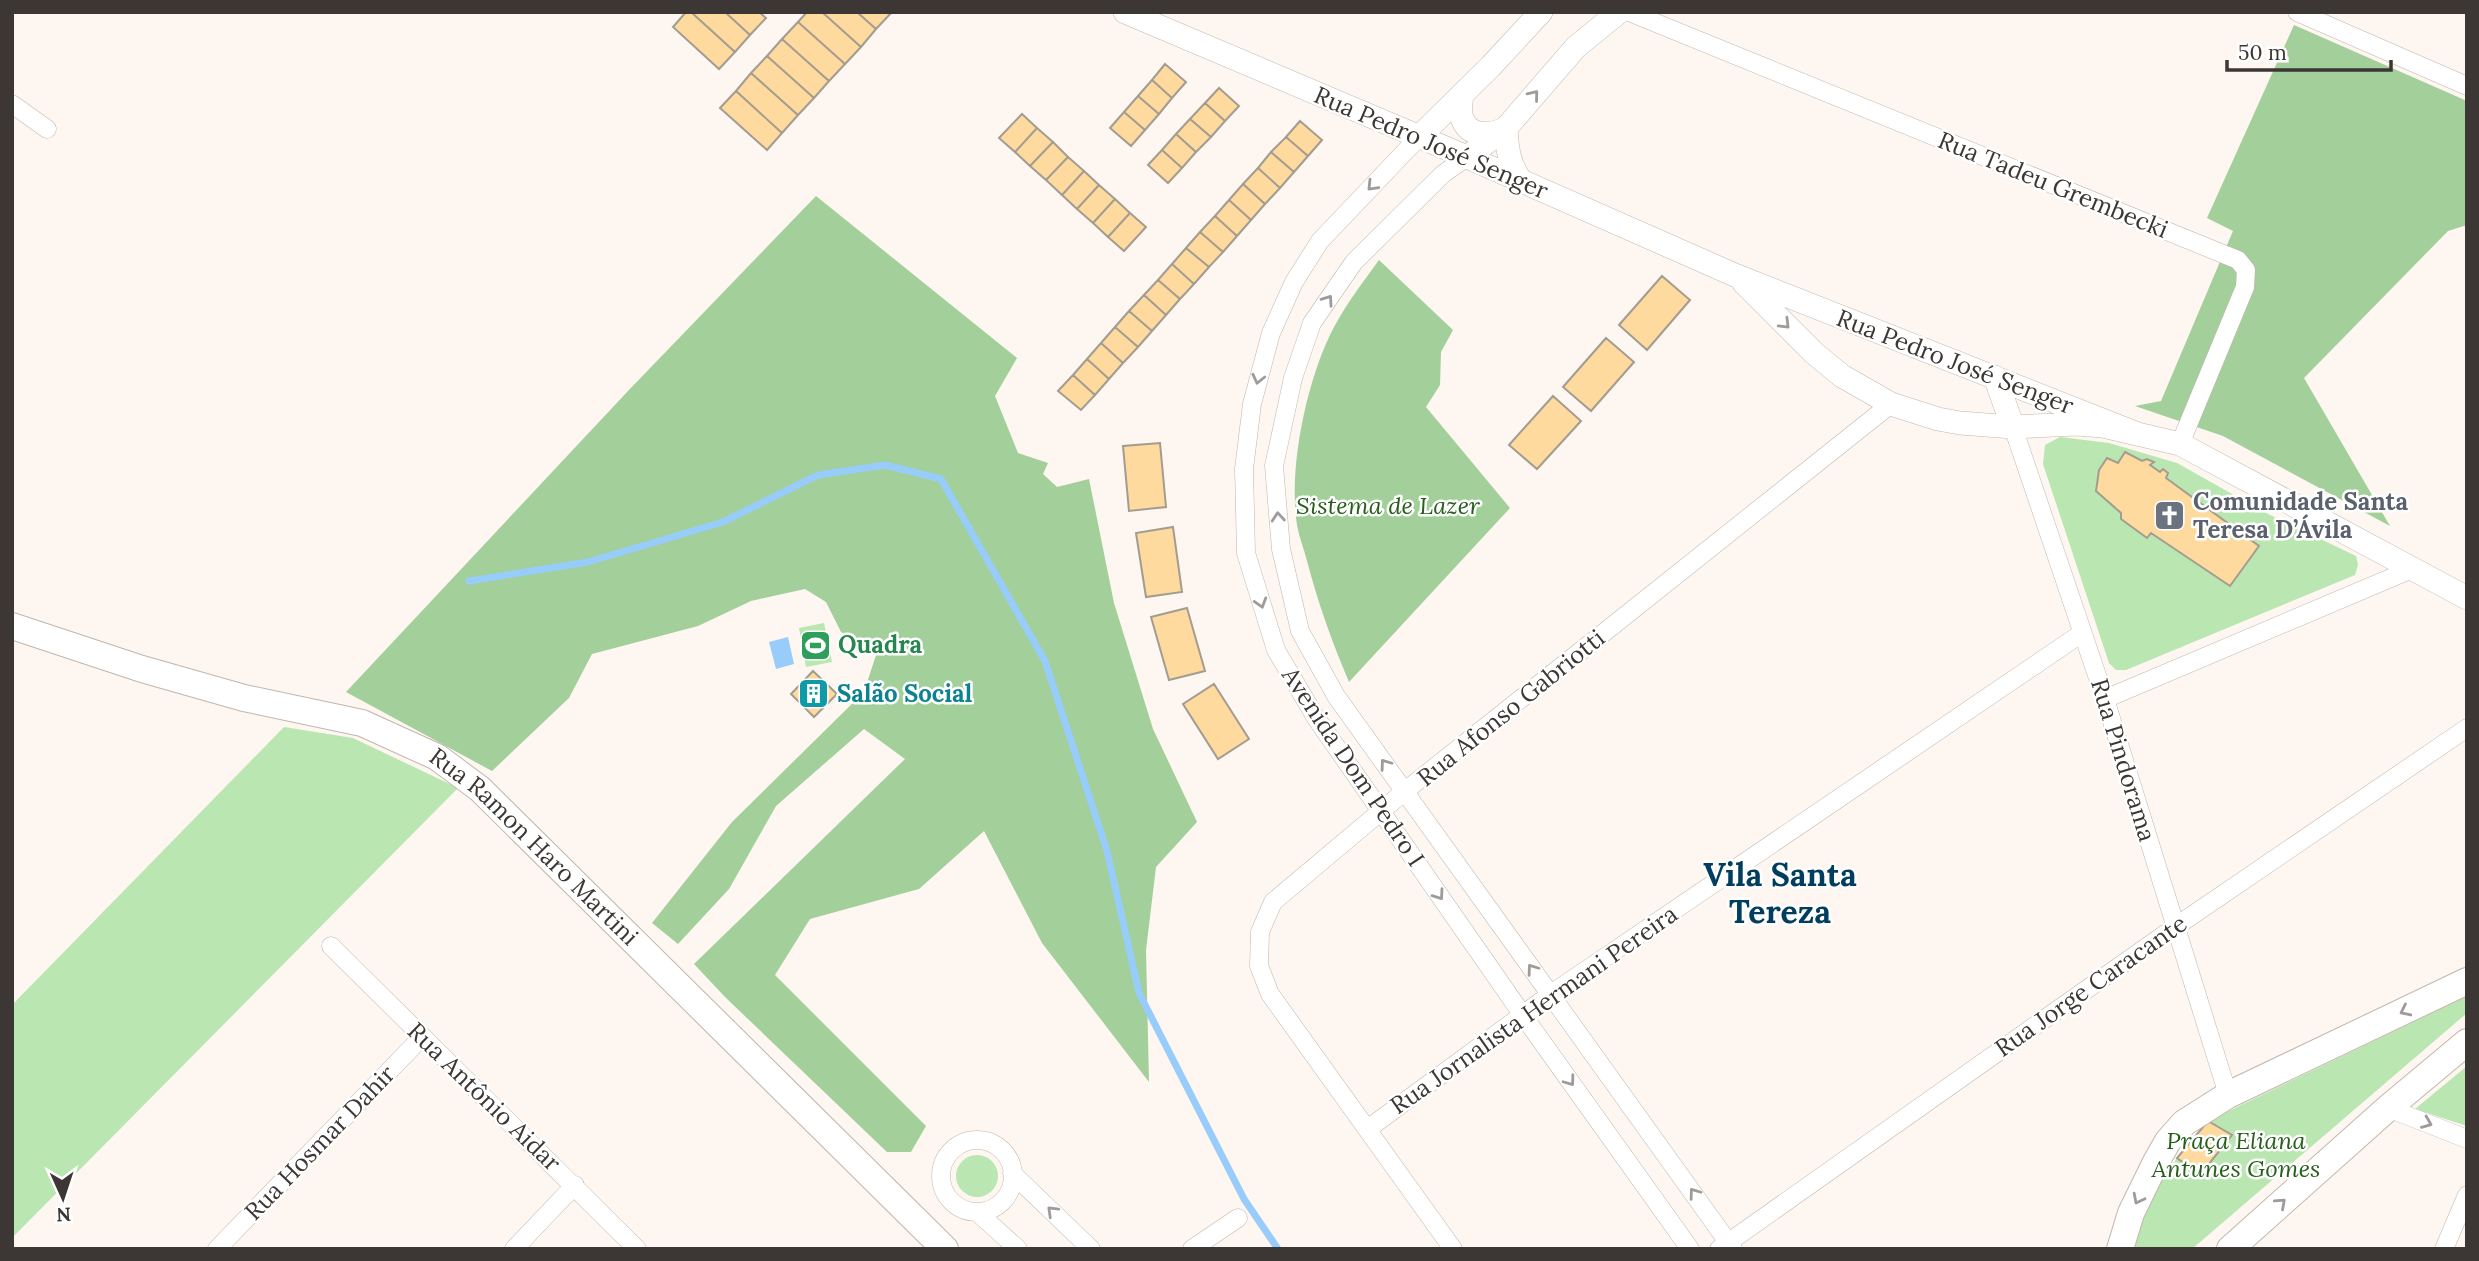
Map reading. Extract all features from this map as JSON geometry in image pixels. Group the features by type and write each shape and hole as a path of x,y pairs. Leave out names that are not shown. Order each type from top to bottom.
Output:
{"main road":[{"name":"Rua Ramon Haro Martini","path":"12,626 244,698 362,723 437,757 480,789 944,1249"},
{"path":"2120,1249 2131,1213 2168,1141 2184,1123 2228,1095 2467,981"},
{"path":"2230,1249 2388,1108 2467,1042"}],"street":[{"name":"Rua Pedro José Senger","path":"1125,12 1467,157 1737,276 1845,318 1998,385 2135,433"},
{"path":"1419,137 1541,12"},
{"path":"1467,157 1506,128 1576,47 1619,12"},
{"name":"Rua Tadeu Grembecki","path":"1629,12 2238,260 2246,270 2245,287 2180,444"},
{"path":"1669,12 1682,35"},
{"path":"2298,12 2332,20 2467,86"},
{"path":"1462,95 1462,119 1467,127 1484,134 1506,128"},
{"path":"12,104 47,129"},
{"path":"1506,128 1512,169 1521,181"},
{"name":"Avenida Dom Pedro I","path":"1419,137 1320,241 1294,282 1264,356 1252,404 1244,469 1247,553 1276,650 1316,718 1690,1249"},
{"name":"Avenida Dom Pedro I","path":"1467,157 1443,174 1354,262 1312,323 1293,378 1274,466 1281,549 1300,631 1336,696 1551,994 1727,1247"},
{"name":"Rua Pedro José Senger","path":"1737,276 1814,353 1842,376 1891,404 1938,419 1980,425 2103,426 2180,444 2467,598"},
{"path":"1814,353 1815,334 1821,323 1835,317 1845,318"},
{"path":"1980,425 1998,404 1998,385"},
{"path":"1998,385 2013,427"},
{"name":"Rua Afonso Gabriotti","path":"1368,1128 1270,994 1259,966 1260,932 1273,902 1405,792 1891,404"},
{"name":"Rua Pindorama","path":"2013,427 2105,699 2228,1095"},
{"path":"2105,699 2412,569"},
{"name":"Rua Jornalista Hermani Pereira","path":"1368,1128 1522,1014 2082,633"},
{"name":"Rua Jorge Caracante","path":"1727,1247 2175,927 2467,728"},
{"name":"Rua Antônio Aidar","path":"331,946 637,1249"},
{"name":"Rua Hosmar Dahir","path":"217,1249 422,1037"},
{"path":"2388,1108 2467,1139"},
{"path":"1368,1128 1453,1249"},
{"path":"983,1141 1003,1152 1010,1162 1012,1173 1007,1195 999,1204 989,1210 977,1212 954,1204 946,1195 941,1172 944,1161 960,1144 983,1141"},
{"path":"1012,1173 1091,1249"},
{"path":"514,1249 575,1185"},
{"path":"2444,1249 2467,1195"},
{"path":"977,1212 1018,1249"},
{"path":"1192,1249 1238,1218"}],"green space":[{"path":"2294,25 2467,101 2467,225 2448,231 2304,378 2390,526 2223,436 2135,406 2161,401 2233,231 2207,218"},
{"path":"816,196 1017,358 995,396 1018,453 1048,463 1043,474 1057,487 1089,479 1114,603 1153,729 1197,822 1156,867 1146,950 1149,1082 1042,943 984,831 919,889 810,919 775,975 926,1126 911,1152 887,1152 694,964 905,759 864,729 776,806 729,889 678,944 652,923 732,822 864,692 877,652 841,632 826,602 805,589 751,601 698,626 592,654 569,698 492,771 346,692 628,391"},
{"name":"Sistema de Lazer","path":"1379,260 1453,330 1441,352 1440,385 1426,407 1510,508 1349,682 1331,637 1299,534 1295,477 1308,397 1324,348 1344,310"},
{"path":"2060,437 2109,443 2177,463 2266,513 2356,556 2358,565 2355,575 2126,670 2116,670 2109,663 2043,464 2045,445"},
{"name":"Quadra","path":"824,623 832,662 806,667 799,628"},
{"path":"284,727 353,738 458,788 12,1238 12,1005"},
{"name":"Praça Eliana Antunes Gomes","path":"2467,996 2467,1013 2192,1249 2131,1249 2151,1197 2177,1158 2208,1121"},
{"path":"2467,1066 2467,1126 2415,1109"},
{"path":"977,1155 992,1161 998,1176 992,1191 977,1197 962,1191 956,1176 962,1161"}],"water":[{"path":"788,637 794,664 776,669 769,642"}],"building":[{"path":"686,12 691,12 735,52 719,69 673,27"},
{"path":"691,12 725,12 750,35 735,52"},
{"path":"725,12 759,12 766,18 750,35"},
{"path":"807,12 822,12 861,47 845,64 798,22"},
{"path":"822,12 857,12 876,29 861,47"},
{"path":"857,12 892,12 876,29"},
{"path":"798,22 845,64 829,81 782,39"},
{"path":"782,39 829,81 814,98 767,56"},
{"path":"767,56 814,98 798,115 751,73"},
{"path":"1165,64 1186,82 1172,98 1152,80"},
{"path":"751,73 798,115 782,133 736,91"},
{"path":"1152,80 1172,98 1159,114 1138,96"},
{"path":"1219,88 1239,106 1225,121 1205,103"},
{"path":"736,91 782,133 767,150 720,108"},
{"path":"1138,96 1159,114 1145,130 1124,112"},
{"path":"1205,103 1225,121 1211,137 1190,119"},
{"path":"1124,112 1145,130 1131,146 1110,128"},
{"path":"1022,114 1037,128 1015,152 999,138"},
{"path":"1190,119 1211,137 1196,152 1176,134"},
{"path":"1300,121 1322,140 1308,156 1286,137"},
{"path":"1037,128 1053,142 1030,166 1015,152"},
{"path":"1176,134 1196,152 1182,168 1162,150"},
{"path":"1286,137 1308,156 1294,172 1271,152"},
{"path":"1053,142 1068,157 1046,180 1030,166"},
{"path":"1162,150 1182,168 1168,183 1148,165"},
{"path":"1271,152 1294,172 1280,188 1258,168"},
{"path":"1068,157 1084,171 1062,195 1046,180"},
{"path":"1258,168 1280,188 1265,204 1243,184"},
{"path":"1084,171 1099,185 1077,209 1062,195"},
{"path":"1243,184 1265,204 1251,220 1229,200"},
{"path":"1099,185 1115,199 1093,223 1077,209"},
{"path":"1115,199 1130,213 1108,237 1093,223"},
{"path":"1229,200 1251,220 1237,236 1215,216"},
{"path":"1130,213 1146,227 1124,251 1108,237"},
{"path":"1215,216 1237,236 1223,252 1200,232"},
{"path":"1200,232 1223,252 1209,267 1186,248"},
{"path":"1186,248 1209,267 1194,284 1172,264"},
{"path":"1172,264 1194,284 1180,299 1158,280"},
{"path":"1662,276 1690,300 1647,350 1619,325"},
{"path":"1158,280 1180,299 1166,315 1144,295"},
{"path":"1144,295 1166,315 1152,331 1129,311"},
{"path":"1129,311 1152,331 1138,347 1115,327"},
{"path":"1115,327 1138,347 1123,363 1101,343"},
{"path":"1606,338 1634,362 1591,411 1563,387"},
{"path":"1101,343 1123,363 1109,379 1087,359"},
{"path":"1087,359 1109,379 1095,395 1073,375"},
{"path":"1073,375 1095,395 1081,410 1058,391"},
{"path":"1553,396 1581,421 1537,469 1509,445"},
{"path":"1160,443 1166,507 1129,511 1123,446"},
{"name":"Comunidade Santa Teresa D’Ávila","path":"2125,452 2142,461 2147,459 2154,462 2150,465 2160,472 2163,469 2168,473 2166,478 2259,546 2230,586 2151,533 2147,538 2121,519 2121,513 2096,491 2099,470 2107,458 2118,463"},
{"path":"1173,527 1182,592 1146,597 1136,533"},
{"path":"1187,608 1205,671 1169,680 1151,617"},
{"name":"Salão Social","path":"813,671 837,694 814,717 791,694"},
{"path":"1214,684 1249,739 1218,759 1183,704"},
{"path":"2208,1121 2232,1135 2200,1175 2177,1158"}],"waterway":[{"path":"469,581 588,562 723,522 818,475 885,465 941,479 1045,661 1107,851 1139,993 1244,1199 1278,1249"}],"place":[{"name":"Comunidade Santa Teresa D’Ávila","path":"2170,516"},
{"name":"Quadra","path":"815,645"},
{"name":"Salão Social","path":"814,694"}],"district":[{"name":"Vila Santa Tereza","path":"1780,894"}]}
